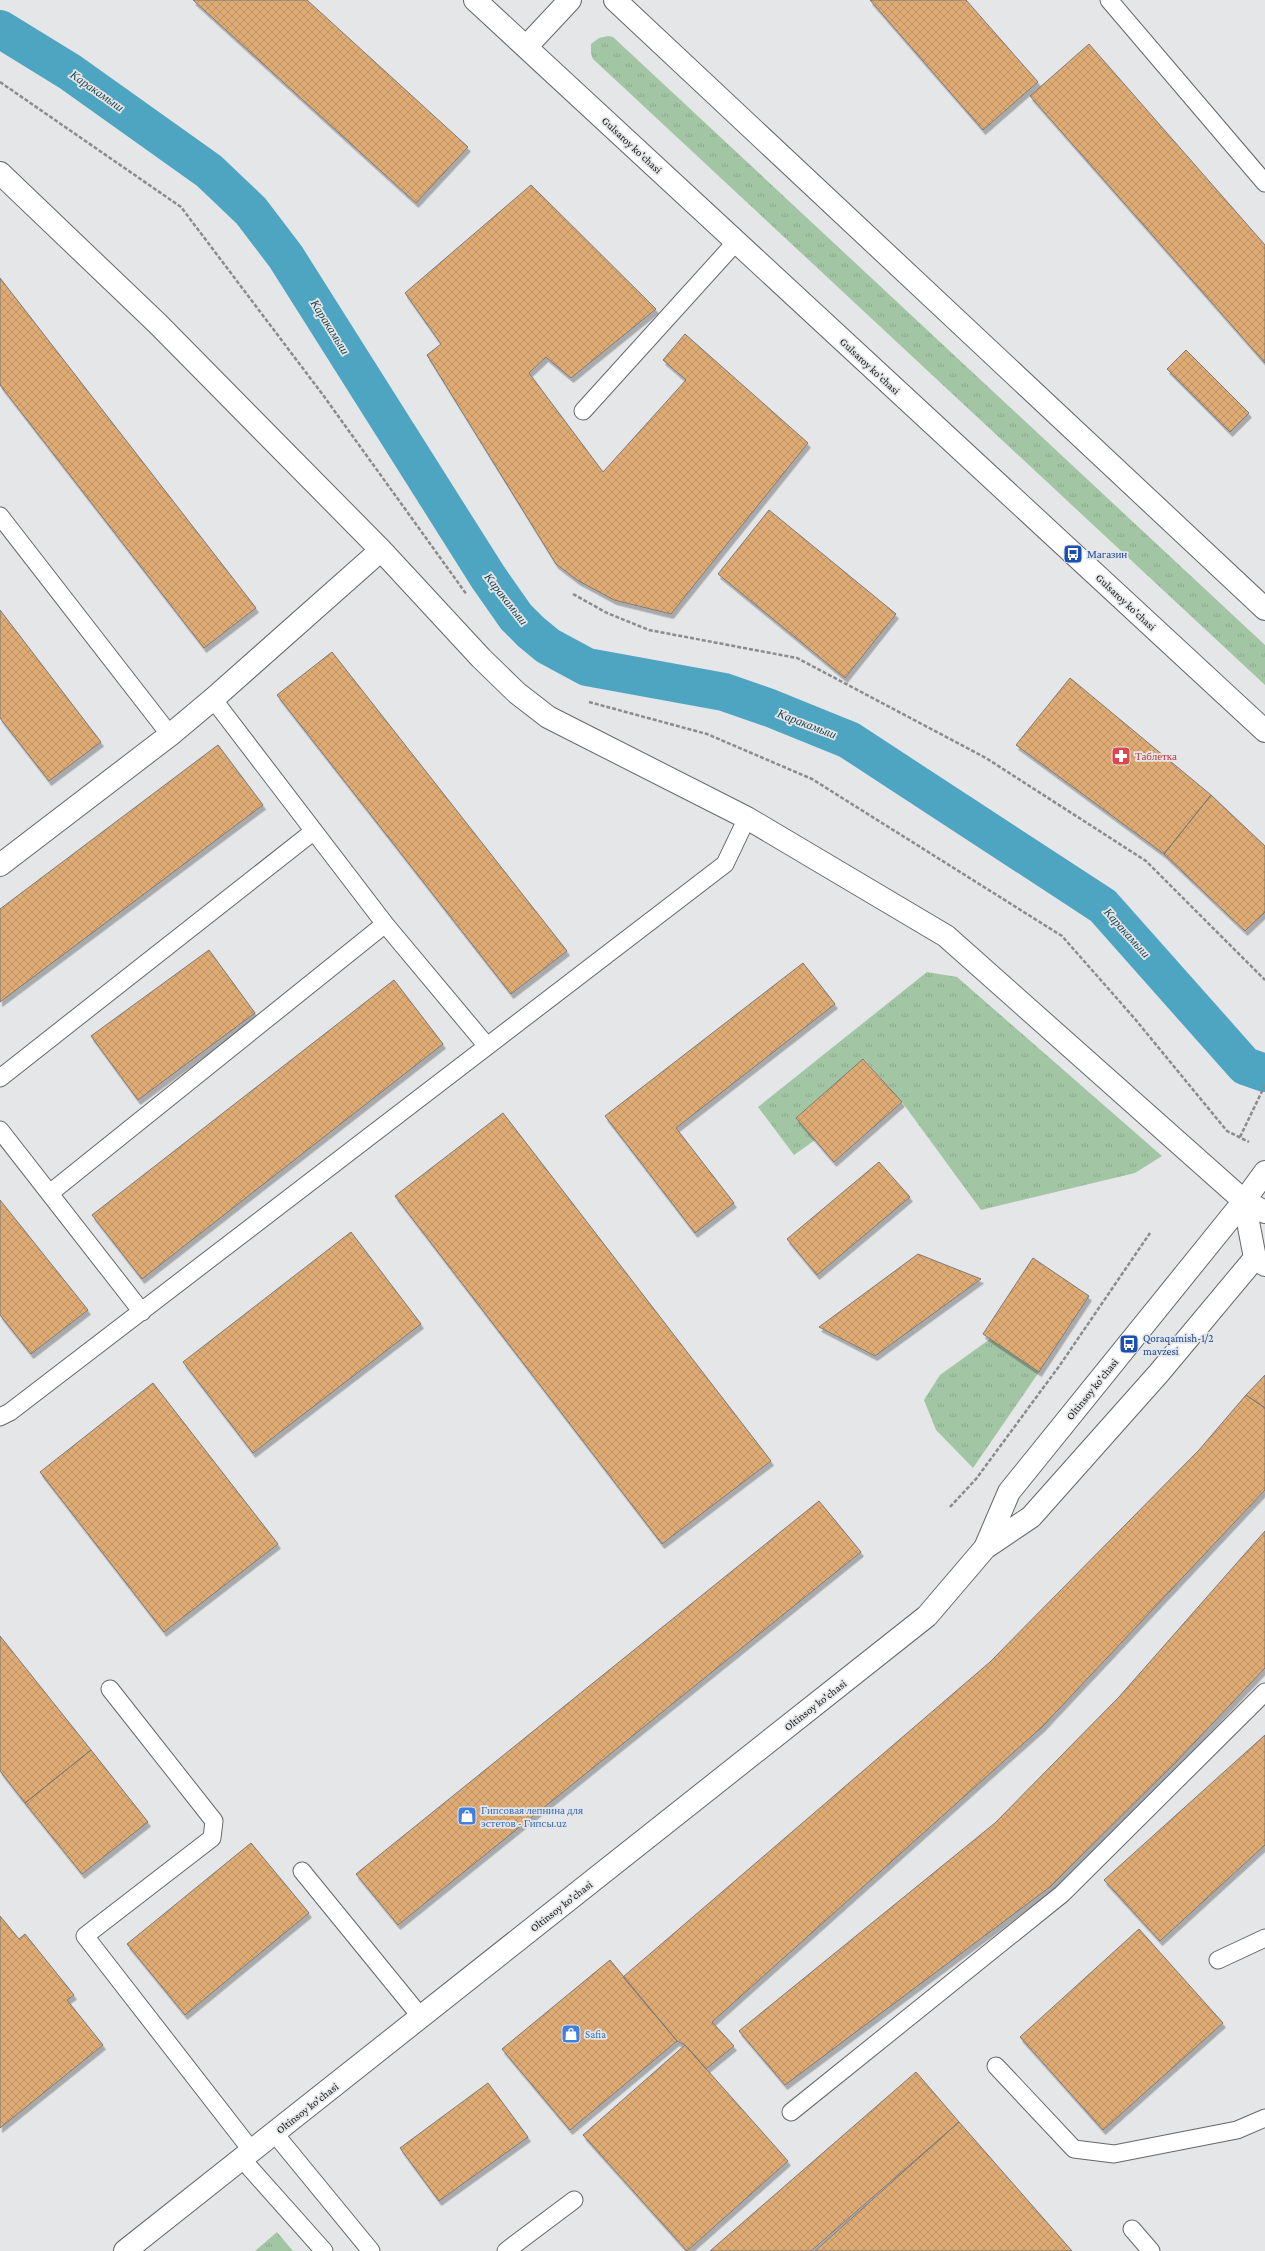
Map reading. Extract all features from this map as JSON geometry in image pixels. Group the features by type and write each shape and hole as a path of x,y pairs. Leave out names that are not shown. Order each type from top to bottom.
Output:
{"street":[{"name":"Gulsaroy ko'chasi","path":"475,0 1265,731"},
{"path":"526,47 570,0"},
{"path":"615,0 1265,609"},
{"path":"0,173 158,324 381,550 481,658 517,693 548,717 747,818 946,936 1244,1201 1265,1212"},
{"path":"0,865 170,735 213,700 381,550"},
{"path":"1244,1201 1265,1172"},
{"path":"1244,1201 1262,1257"},
{"name":"Oltinsoy ko'chasi","path":"125,2251 275,2134 927,1616 984,1548 1009,1492 1244,1201"},
{"name":"Oltinsoy ko'chasi","path":"984,1548 1031,1517 1262,1257"}],"lane":[{"path":"1109,0 1265,183"},
{"path":"583,411 736,242"},
{"path":"0,516 170,735"},
{"path":"213,700 385,924 486,1046"},
{"path":"3,1410 142,1312 486,1046 725,864 747,818"},
{"path":"0,1078 314,831"},
{"path":"50,1193 385,924"},
{"path":"0,1130 142,1312"},
{"path":"110,1689 214,1821 212,1838 85,1936 247,2155 324,2251"},
{"path":"791,2112 1062,1894 1265,1692"},
{"path":"302,1871 421,2017"},
{"path":"1218,1960 1265,1938"},
{"path":"996,2066 1074,2149 1114,2154 1237,2130 1265,2118"},
{"path":"275,2134 371,2251"},
{"path":"506,2251 574,2200"},
{"path":"1132,2229 1151,2251"}],"path":[{"path":"0,82 181,206 323,394 468,597"},
{"path":"573,594 607,613 649,630 797,658 986,758 1146,861 1265,980"},
{"path":"586,701 707,734 812,779 1062,936 1135,1019 1227,1131 1249,1142"},
{"path":"1240,1137 1265,1085"},
{"path":"950,1507 976,1479 1060,1366 1150,1233"}],"green space":[{"path":"608,36 613,37 1265,645 1265,685 593,59 591,54 591,44 599,38"},
{"path":"927,972 957,977 1162,1156 1135,1173 981,1210 902,1102 864,1059 796,1118 815,1140 794,1155 758,1107"},
{"path":"990,1339 1039,1372 973,1468 936,1430 924,1400 940,1375"},
{"path":"277,2232 293,2251 255,2251"}],"building":[{"path":"193,0 307,0 468,147 416,203"},
{"path":"870,0 966,0 1038,82 983,130"},
{"path":"1089,44 1265,245 1265,363 1030,96"},
{"path":"531,185 656,309 571,378 546,357 529,373 603,472 686,380 663,360 685,334 808,443 671,614 614,600 577,580 556,564 427,355 441,344 405,293"},
{"path":"0,278 256,608 204,648 0,385"},
{"path":"1186,350 1249,413 1230,432 1167,369"},
{"path":"769,510 896,614 845,678 718,574"},
{"path":"0,610 101,742 49,781 0,718"},
{"path":"332,652 567,951 511,994 277,695"},
{"path":"1070,678 1211,795 1164,854 1016,745"},
{"path":"218,745 263,805 0,1002 0,909"},
{"path":"1211,795 1265,846 1265,912 1245,931 1164,854"},
{"path":"209,950 255,1013 138,1100 91,1036"},
{"path":"803,963 835,1004 676,1128 734,1203 695,1233 605,1116"},
{"path":"394,980 443,1044 142,1279 92,1215"},
{"path":"863,1059 902,1102 834,1162 796,1118"},
{"path":"503,1113 771,1461 662,1544 395,1196"},
{"path":"879,1162 910,1197 817,1275 787,1239"},
{"path":"0,1200 88,1310 31,1354 0,1315"},
{"path":"351,1232 421,1324 253,1453 183,1362"},
{"path":"918,1254 981,1279 875,1356 819,1327"},
{"path":"1033,1258 1089,1296 1039,1372 983,1334"},
{"path":"1265,1375 1265,1408 1246,1395"},
{"path":"153,1383 278,1544 164,1632 40,1472"},
{"path":"1246,1395 1265,1408 1265,1490 1042,1727 712,2022 734,2046 706,2069 685,2045 677,2041 623,1977 990,1662 1199,1450"},
{"path":"819,1501 861,1552 398,1925 356,1874"},
{"path":"1265,1531 1265,1668 1177,1761 1050,1887 785,2085 739,2031 995,1823 1119,1697"},
{"path":"0,1636 91,1750 25,1803 0,1771"},
{"path":"1265,1735 1265,1845 1160,1941 1104,1880"},
{"path":"91,1750 148,1822 82,1874 25,1803"},
{"path":"251,1843 309,1913 185,2015 127,1944"},
{"path":"0,1916 19,1939 25,1934 74,1995 67,2000 103,2045 0,2128"},
{"path":"1139,1929 1223,2023 1103,2130 1020,2037"},
{"path":"610,1960 677,2041 570,2130 502,2049"},
{"path":"685,2045 788,2161 687,2251 583,2135"},
{"path":"916,2072 959,2122 811,2251 710,2251"},
{"path":"488,2083 528,2137 439,2201 400,2148"},
{"path":"959,2122 1072,2251 815,2251"}],"waterway":[{"name":"Каракамыш","path":"0,29 70,72 209,171 251,211 286,257 488,577 516,617 531,632 548,646 587,667 724,692 770,708 849,740 1103,906 1245,1066 1265,1073"}],"place":[{"name":"Магазин","path":"1073,554"},
{"name":"Таблетка","path":"1121,756"},
{"name":"Qoraqamish-1/2 mavzesi","path":"1129,1344"},
{"name":"Гипсовая лепнина для эстетов - Гипсы.uz","path":"467,1816"},
{"name":"Safia","path":"571,2034"}]}
